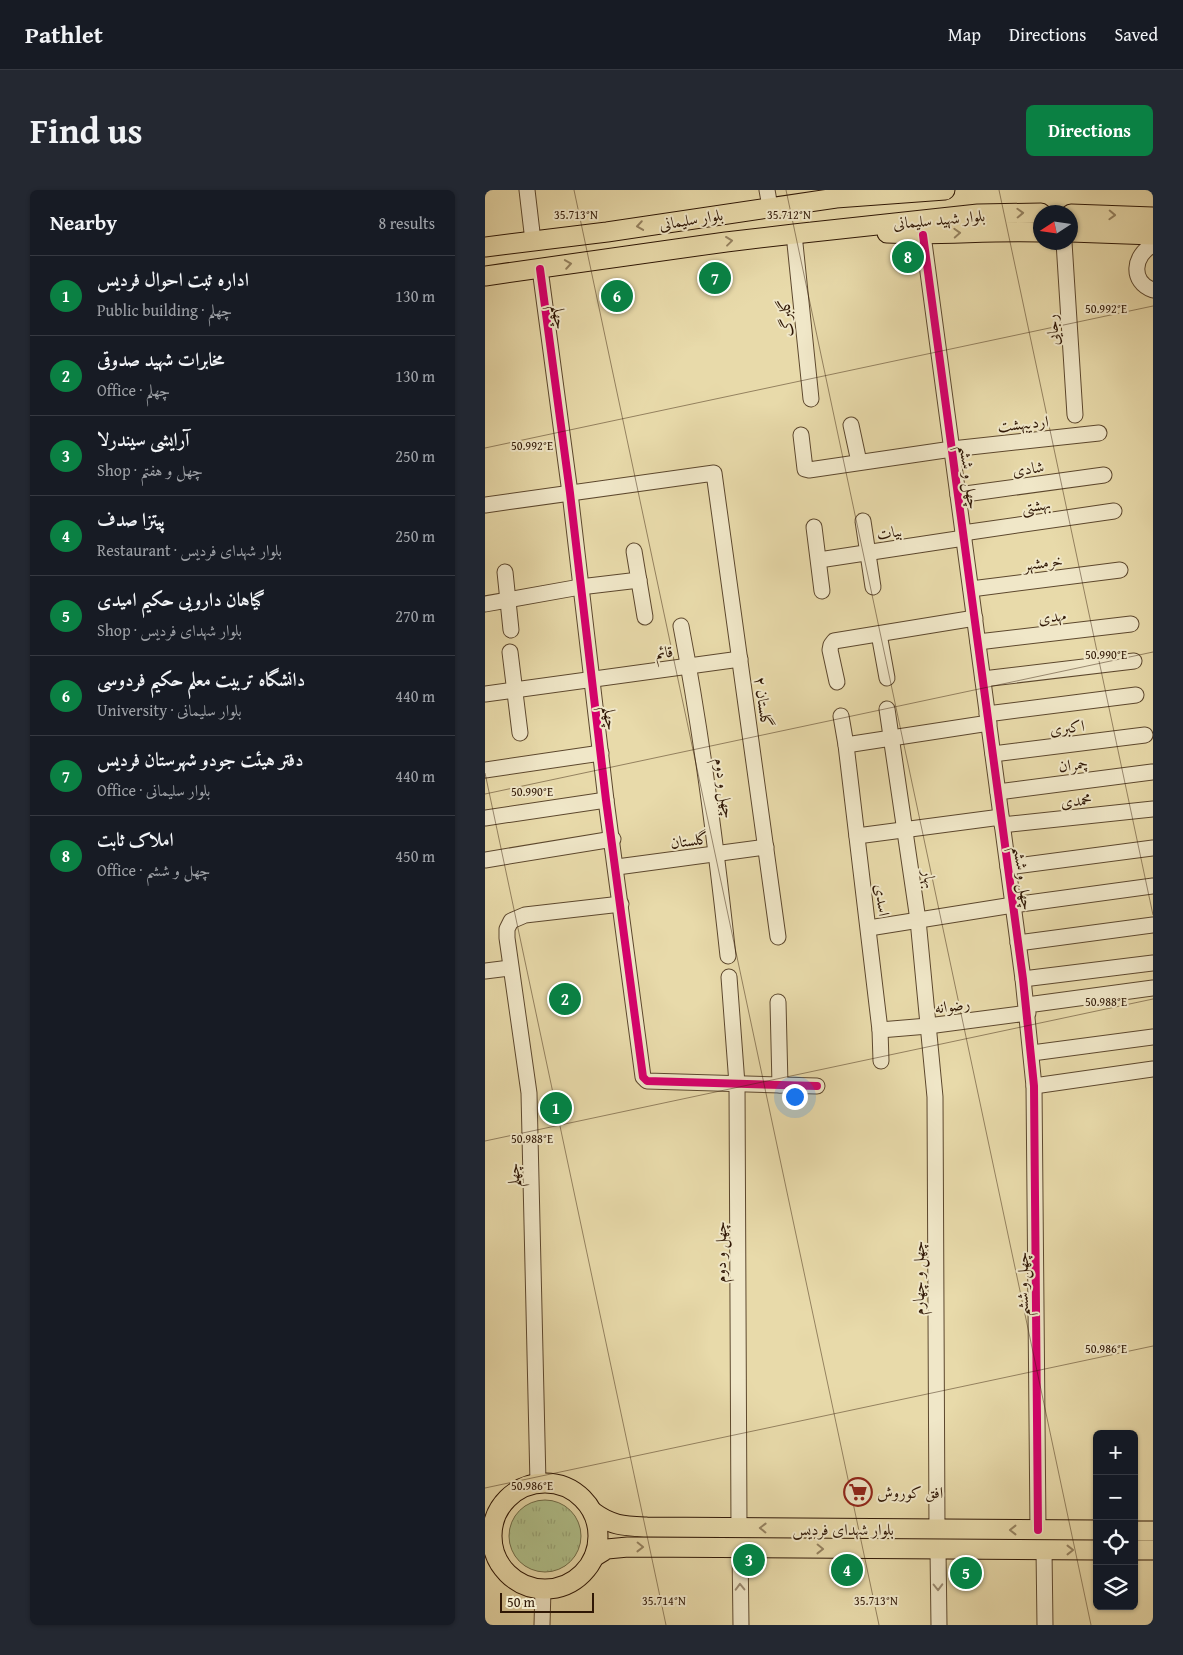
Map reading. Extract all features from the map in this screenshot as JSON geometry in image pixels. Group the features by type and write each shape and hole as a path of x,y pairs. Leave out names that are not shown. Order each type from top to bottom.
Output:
{"main road":[{"path":"836,198 863,190"},
{"name":"بلوار شهید سلیمانی","path":"897,193 945,190"},
{"name":"بلوار سلیمانی","path":"485,248 615,230 769,198 836,198 897,193"},
{"name":"بلوار شهید سلیمانی","path":"838,230 978,214 1033,213"},
{"path":"1078,214 1153,217"},
{"name":"بلوار سلیمانی","path":"485,276 707,244 838,230"},
{"path":"838,230 923,235 1033,232"},
{"path":"1078,232 1153,235"},
{"path":"538,1482 555,1483 571,1489 584,1499 593,1512 598,1528 598,1544 594,1557 585,1572 573,1581 560,1587 543,1589 526,1585 512,1577 500,1565 490,1549 492,1537 490,1521 507,1498 521,1488 538,1482"},
{"name":"بلوار شهدای فردیس","path":"593,1512 605,1521 619,1526 1093,1530"},
{"path":"1138,1531 1153,1531"},
{"name":"بلوار شهدای فردیس","path":"594,1557 607,1549 628,1547 1093,1550"},
{"path":"1138,1550 1153,1550"}],"street":[{"path":"527,190 533,241"},
{"name":"گلبرگ","path":"794,234 811,399"},
{"name":"چهل و ششم","path":"923,235 1027,1009 1034,1086 1037,1530"},
{"path":"1153,245 1147,248 1137,264 1138,277 1143,286 1153,290"},
{"name":"رجایی","path":"1065,250 1075,415"},
{"name":"چهلم","path":"540,268 643,1077 647,1081 737,1084"},
{"path":"851,425 859,462"},
{"name":"اردیبهشت","path":"801,435 805,469 809,470 952,449 1099,433"},
{"name":"گلستان ۲","path":"570,493 715,473 778,936"},
{"name":"شادی","path":"958,495 1104,475"},
{"path":"485,505 570,493"},
{"name":"بهشتی","path":"963,536 1114,512"},
{"path":"863,521 873,587"},
{"path":"814,527 822,591"},
{"name":"بیات","path":"819,560 963,536"},
{"path":"634,551 645,617"},
{"name":"خرمشهر","path":"971,589 1120,570"},
{"path":"505,572 511,630"},
{"path":"485,604 580,587 639,580"},
{"path":"837,682 830,650 834,641 975,618"},
{"name":"مهدی","path":"978,642 1131,624"},
{"name":"چهل و دوم","path":"681,626 689,667 717,854 727,956"},
{"path":"879,634 887,678"},
{"path":"510,652 520,733"},
{"name":"قائم","path":"485,694 740,659"},
{"path":"983,679 1134,661"},
{"path":"846,745 1136,695"},
{"name":"بهار","path":"887,709 918,920 928,1026"},
{"name":"اسدی","path":"841,716 881,1030 881,1061"},
{"name":"اکبری","path":"993,754 1145,735"},
{"path":"485,770 601,753"},
{"name":"چمران","path":"998,792 1152,772"},
{"path":"485,818 607,800"},
{"name":"محمدی","path":"857,836 1002,821 1153,809"},
{"path":"485,860 613,839"},
{"name":"گلستان","path":"617,867 766,847"},
{"path":"1008,867 1153,848"},
{"path":"869,928 1013,905 1153,886"},
{"name":"چهلم","path":"538,1482 529,1093 510,968 507,929 511,922 525,916 621,904"},
{"path":"1018,943 1153,924"},
{"path":"1023,979 1153,963"},
{"path":"485,971 510,968"},
{"name":"چهل و دوم","path":"729,977 737,1084 739,1528"},
{"name":"رضوانه","path":"881,1030 928,1026 1153,988"},
{"path":"778,1002 780,1085"},
{"name":"چهل و چهارم","path":"928,1026 935,1098 937,1529"},
{"path":"1031,1053 1153,1037"},
{"path":"1034,1086 1153,1069"},
{"path":"737,1084 817,1086"},
{"path":"740,1548 741,1625"},
{"path":"938,1550 939,1625"},
{"path":"1044,1550 1045,1625"},
{"path":"542,1625 543,1589"}],"green space":[{"path":"545,1500 565,1506 575,1516 581,1536 575,1556 565,1566 545,1572 525,1566 515,1556 509,1536 515,1516 525,1506"}],"cycle path":[{"path":"923,235 1023,979 1034,1086 1038,1530"},
{"path":"540,269 570,493 606,800 643,1077 647,1081 817,1086"}],"place":[{"name":"املاک ثابت","path":"908,257"},
{"name":"دفتر هیئت جودو شهرستان فردیس","path":"715,278"},
{"name":"دانشگاه تربیت معلم حکیم فردوسی","path":"617,296"},
{"name":"مخابرات شهید صدوقی","path":"565,999"},
{"name":"اداره ثبت احوال فردیس","path":"556,1108"},
{"name":"افق کوروش","path":"858,1492"},
{"name":"آرایشی سیندرلا","path":"749,1560"},
{"name":"پیتزا صدف","path":"847,1570"},
{"name":"گیاهان دارویی حکیم امیدی","path":"966,1573"}]}
